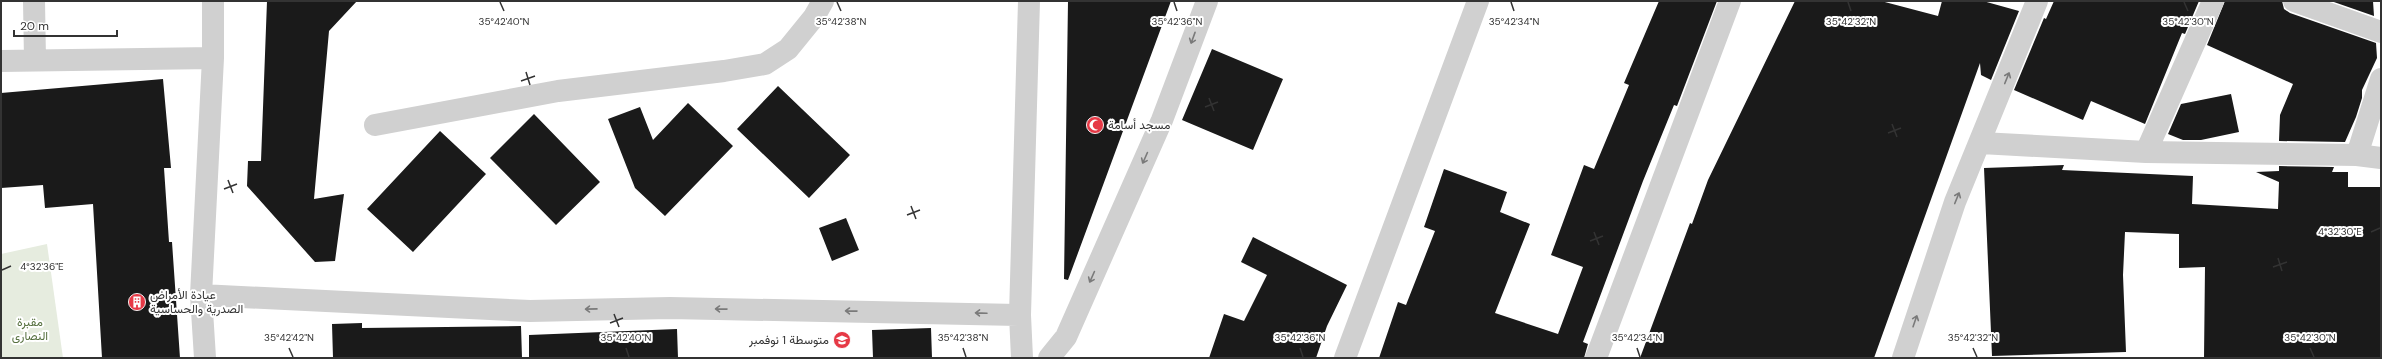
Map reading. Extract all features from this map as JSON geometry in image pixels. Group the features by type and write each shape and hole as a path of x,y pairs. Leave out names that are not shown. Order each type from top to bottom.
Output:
{"street":[{"path":"34,1 35,60"},
{"path":"205,358 201,295 213,58 213,1"},
{"path":"375,125 558,91 724,71 765,64 788,49 814,17 823,1"},
{"path":"1022,358 1020,315 1029,1"},
{"path":"1049,358 1066,337 1162,120 1207,1"},
{"path":"1344,358 1478,1"},
{"path":"1596,358 1730,1"},
{"path":"1903,358 1956,202 2038,1"},
{"path":"2146,152 2213,1"},
{"path":"2294,1 2381,32"},
{"path":"1,61 213,58"},
{"path":"2357,155 2381,79"},
{"path":"1980,143 2146,152 2357,155 2381,158"},
{"path":"201,295 530,310 670,308 1020,315"}],"green space":[{"name":"مقبرة النصارى","path":"47,244 63,358 1,358 1,254"}],"building":[{"path":"267,1 357,1 329,31 314,199 344,194 335,261 315,262 247,186 248,161 261,161"},
{"name":"مسجد أسامة","path":"1068,1 1171,1 1068,280 1064,279"},
{"path":"1659,1 1717,1 1677,106 1674,105 1643,181 1583,342 1588,344 1584,358 1379,358 1398,302 1406,305 1435,231 1424,227 1444,169 1507,192 1500,212 1530,224 1495,313 1558,334 1583,267 1551,255 1584,165 1594,169 1629,85 1624,83"},
{"path":"1795,1 1881,1 1938,16 1942,1 1983,1 2019,11 1991,80 1981,75 1980,63 1874,358 1640,358 1690,223 1692,224 1708,180"},
{"path":"2054,1 2199,1 2185,34 2182,33 2145,124 2091,101 2083,120 2014,90 2044,18 2046,19"},
{"path":"2225,1 2282,1 2284,9 2290,13 2376,43 2377,58 2362,90 2362,98 2356,117 2345,142 2279,141 2280,115 2293,84 2207,45"},
{"path":"2331,1 2373,1 2374,16"},
{"path":"1212,49 1283,79 1253,150 1182,120"},
{"path":"163,79 171,168 164,168 169,242 172,242 180,358 102,358 93,204 45,208 43,185 1,188 1,93"},
{"path":"778,86 850,155 809,198 737,129"},
{"path":"2231,94 2239,132 2201,140 2183,140 2168,134 2181,104"},
{"path":"688,103 733,146 665,216 635,188 608,119 640,107 653,140"},
{"path":"534,114 600,182 556,225 490,158"},
{"path":"440,131 486,174 413,252 367,209"},
{"path":"2064,165 2062,170 2193,176 2192,204 2278,209 2279,182 2256,172 2279,171 2279,166 2334,167 2332,172 2348,172 2348,187 2381,187 2381,358 2204,358 2205,267 2179,268 2179,234 2125,232 2123,275 2126,352 1992,356 1984,168"},
{"path":"846,218 859,250 832,261 819,228"},
{"path":"1253,237 1347,285 1327,326 1316,358 1209,358 1224,314 1244,321 1267,275 1241,262"},
{"path":"362,323 362,328 521,326 522,358 333,358 332,324"},
{"path":"931,328 932,358 873,358 872,330"},
{"path":"677,329 678,358 529,358 529,335"}],"place":[{"name":"مسجد أسامة","path":"1095,125"},
{"name":"عيادة الأمراض الصدرية والحساسية","path":"137,302"},
{"name":"متوسطة 1 نوفمبر","path":"842,340"}]}
